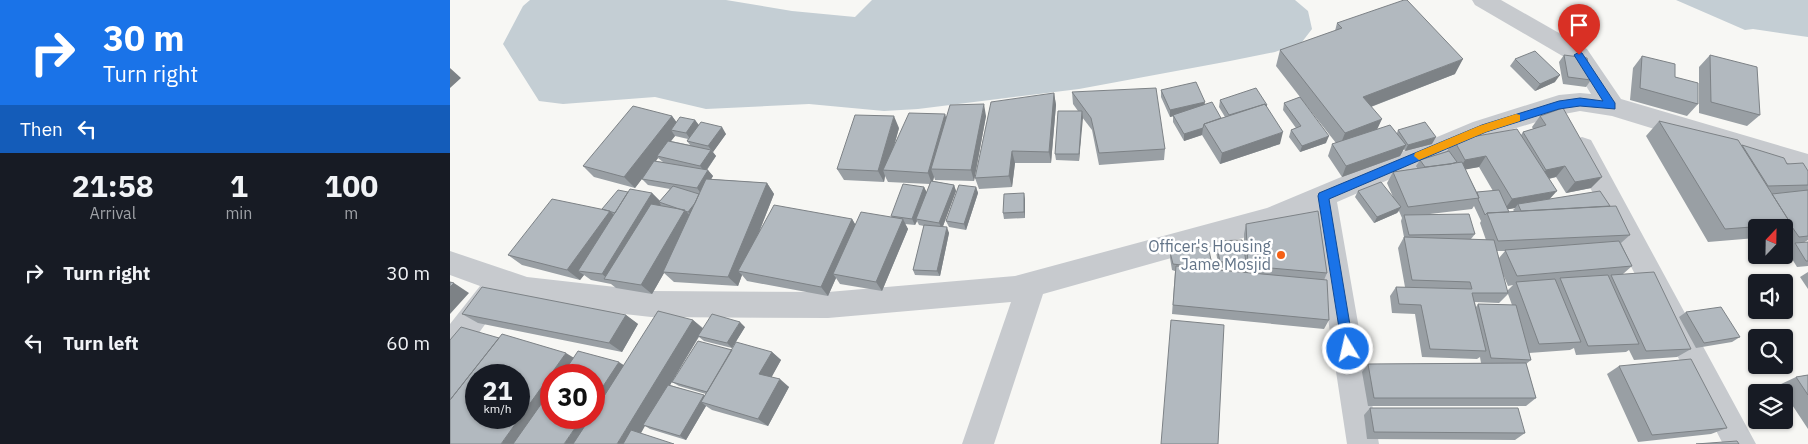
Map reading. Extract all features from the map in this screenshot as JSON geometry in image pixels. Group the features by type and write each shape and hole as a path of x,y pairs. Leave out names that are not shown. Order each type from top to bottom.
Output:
{"street":[{"path":"1483,0 1579,55 1612,106"},
{"path":"450,263 527,290 651,304 808,305 1015,289 1271,218 1482,129 1559,105 1580,102 1612,106 1808,166"},
{"path":"1559,105 1740,444"},
{"path":"1323,196 1363,444"},
{"path":"450,348 501,281"},
{"path":"978,444 1032,284"}],"shaded area":[{"path":"530,0 726,0 792,11 855,17 872,0 1295,0 1308,11 1312,29 1302,42 1275,52 1079,89 918,109 884,111 809,104 706,109 655,97 563,104 539,101 503,44 523,6"},
{"path":"1676,0 1808,0 1808,37 1753,29 1745,30"}],"building":[{"path":"1407,0 1463,59 1363,97 1382,119 1345,133 1280,50 1342,28 1337,23"},
{"path":"1535,51 1560,75 1540,84 1515,59"},
{"path":"1564,55 1587,58 1591,80 1568,77"},
{"path":"1710,55 1757,67 1760,115 1711,102"},
{"path":"1642,56 1675,64 1675,77 1698,83 1698,104 1640,88"},
{"path":"1196,82 1205,102 1170,110 1161,90"},
{"path":"1156,88 1165,149 1099,153 1091,118 1072,92"},
{"path":"1256,88 1267,105 1266,106 1265,104 1229,115 1220,100"},
{"path":"1054,93 1049,152 1012,151 1009,176 975,178 991,102"},
{"path":"1300,97 1329,136 1302,146 1291,130 1301,126 1284,103"},
{"path":"1212,102 1221,118 1204,124 1203,128 1184,134 1173,115"},
{"path":"984,104 971,170 931,169 950,105"},
{"path":"1265,104 1283,132 1222,153 1204,124"},
{"path":"633,106 672,116 624,177 583,166"},
{"path":"1563,108 1602,177 1575,182 1565,166 1546,170 1523,132 1546,125 1540,116"},
{"path":"1058,111 1082,111 1079,154 1055,154"},
{"path":"909,113 945,114 928,173 883,170"},
{"path":"855,115 894,116 878,171 837,169"},
{"path":"680,117 695,120 686,133 671,130"},
{"path":"1659,121 1738,140 1788,219 1748,219 1748,227 1725,229"},
{"path":"701,122 722,127 708,146 687,141"},
{"path":"1425,122 1436,137 1408,145 1398,130"},
{"path":"1390,125 1406,145 1346,166 1332,144"},
{"path":"1517,129 1557,191 1512,199 1486,156 1465,160 1454,140"},
{"path":"668,141 711,150 700,166 657,156"},
{"path":"1742,145 1784,158 1787,164 1803,163 1808,171 1808,185 1768,186"},
{"path":"1449,151 1457,162 1425,167 1420,160"},
{"path":"654,161 708,170 697,188 642,179"},
{"path":"1462,162 1479,198 1408,207 1393,172"},
{"path":"706,179 767,183 728,277 663,272"},
{"path":"931,181 954,185 939,223 916,219"},
{"path":"1381,182 1401,207 1377,217 1358,191"},
{"path":"903,184 924,187 912,219 891,216"},
{"path":"959,185 976,187 964,224 946,221"},
{"path":"673,186 699,194 688,212 659,202"},
{"path":"630,189 652,193 602,274 578,271"},
{"path":"618,190 628,192 615,213 602,209"},
{"path":"1499,190 1509,212 1487,213 1485,215 1477,192"},
{"path":"1808,190 1808,236 1799,237 1793,228 1793,219 1788,219 1772,194"},
{"path":"1600,191 1610,206 1521,211 1518,204"},
{"path":"1024,193 1024,212 1003,213 1004,194"},
{"path":"552,199 610,211 567,270 508,255"},
{"path":"651,204 685,210 641,285 604,279"},
{"path":"774,205 852,219 821,287 738,271"},
{"path":"1616,206 1630,235 1498,241 1487,213"},
{"name":"Officer's Housing Jame Mosjid","path":"1318,211 1327,273 1248,266 1246,224"},
{"path":"861,212 903,219 876,282 833,274"},
{"path":"1469,214 1475,234 1409,235 1404,215"},
{"path":"924,225 947,227 937,271 913,270"},
{"path":"1404,237 1494,240 1508,293 1472,293 1486,351 1430,349 1421,305 1399,304 1396,287 1472,289 1470,282 1412,280"},
{"path":"1242,240 1246,261 1220,262 1216,241"},
{"path":"1619,241 1632,266 1517,276 1505,250"},
{"path":"1808,242 1808,261 1806,261 1795,243"},
{"path":"1208,246 1213,269 1173,264 1170,252"},
{"path":"1176,266 1327,280 1329,320 1173,305"},
{"path":"1654,272 1691,349 1646,351 1611,275"},
{"path":"1608,275 1639,344 1588,346 1560,278"},
{"path":"1555,279 1581,342 1539,344 1516,282"},
{"path":"482,287 626,315 609,343 462,314"},
{"path":"1478,304 1516,305 1531,360 1491,358"},
{"path":"1721,307 1740,337 1704,343 1686,312"},
{"path":"658,311 693,320 617,444 573,444 583,429 605,429 605,395"},
{"path":"712,314 740,322 727,343 698,336"},
{"path":"1171,320 1224,325 1218,444 1161,444"},
{"path":"461,327 499,338 478,364 465,364 465,381 450,400 450,340"},
{"path":"502,334 566,353 558,364 540,364 540,389 530,403 530,364 478,364"},
{"path":"698,341 732,350 707,392 672,382"},
{"path":"736,342 772,352 759,374 780,379 758,419 701,402"},
{"path":"578,351 619,362 605,383 605,364 569,364"},
{"path":"1691,359 1727,428 1652,435 1619,366"},
{"path":"1526,363 1536,398 1374,398 1368,364"},
{"path":"1808,375 1808,395 1796,377"},
{"path":"465,381 465,429 512,429 501,444 450,444 450,400"},
{"path":"668,385 704,395 680,436 643,425"},
{"path":"540,406 540,429 574,429 564,444 513,444 524,429 530,429 530,420"},
{"path":"1370,408 1518,408 1525,433 1374,432"},
{"path":"631,430 674,444 623,444"},
{"path":"1737,441 1739,444 1696,444"}],"slow traffic":[{"path":"1419,156 1482,129 1516,118"}],"place":[{"name":"Officer's Housing Jame Mosjid","path":"1281,255"}],"route":[{"path":"1348,349 1323,196 1482,129 1559,105 1580,102 1612,106 1579,55"}]}
